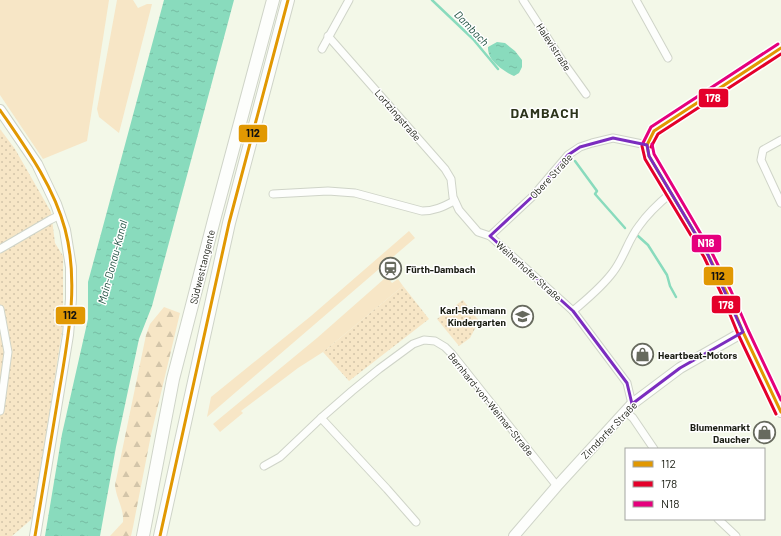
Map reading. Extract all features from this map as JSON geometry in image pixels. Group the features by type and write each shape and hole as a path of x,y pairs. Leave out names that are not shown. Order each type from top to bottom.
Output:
{"highway":[{"name":"Südwesttangente","path":"142,534 173,379 273,0"},
{"name":"Südwesttangente","path":"160,536 229,223 288,0"}],"main road":[{"path":"781,48 654,131 647,145 649,156 708,255 727,293 743,332 781,412"},
{"path":"0,110 37,164 65,230 71,261 71,299 68,335 35,536"},
{"name":"Zirndorfer Straße","path":"514,536 556,486 628,407 680,368 743,332"}],"street":[{"path":"322,49 349,0"},
{"name":"Halevistraße","path":"524,0 563,62 586,94"},
{"path":"636,0 668,58"},
{"name":"Lortzingstraße","path":"328,36 444,169 451,179 454,200"},
{"name":"Obere Straße","path":"490,236 533,196 568,155 580,147 612,138 647,145"},
{"path":"781,140 763,150 761,160 781,203"},
{"path":"273,194 328,191 355,193 422,211 437,209 454,200"},
{"path":"573,311 613,272 622,259 639,226 656,206 671,193"},
{"name":"Weiherhofer Straße","path":"454,200 459,210 478,232 490,236 573,311 627,383 628,407 633,418 653,448"},
{"path":"0,249 50,220 60,216"},
{"path":"0,309 8,352 0,411"},
{"name":"Bernhard-von-Weimar-Straße","path":"264,466 280,457 321,418 379,369 410,346 424,340 435,341 445,347 452,354 556,486"},
{"path":"321,418 416,522"},
{"path":"719,520 736,536"}],"highlighted area":[{"path":"613,138 647,145 649,156 708,255 743,332 680,368 632,404 627,383 573,311 490,236 533,196 568,155 580,147"}],"green space":[{"path":"0,0 109,0 87,141 43,159 0,95"},
{"path":"117,0 133,0 138,8 147,4 152,4 119,133 99,117 97,109"},
{"path":"0,129 15,149 51,212 55,243 63,256 63,325 33,518 12,536 0,536"},
{"path":"409,231 415,238 207,417 211,397 311,316"},
{"path":"388,278 392,283 398,279 403,286 323,352 298,368 241,411 243,413 220,432 213,424 317,338 384,279"},
{"path":"403,286 429,319 349,381 323,352"},
{"path":"463,300 479,321 470,338 459,346 437,319"},
{"path":"164,307 180,313 151,435 131,536 110,536 123,522 115,485 146,335 150,324"}],"water":[{"name":"Main-Donau-Kanal","path":"164,0 234,0 152,306 139,339 116,447 100,536 45,536 62,434 88,319 88,282"},
{"path":"497,42 505,43 515,51 522,60 522,67 519,73 514,76 499,67 490,57 488,47"}],"waterway":[{"name":"Dambach","path":"432,0 473,39 498,69"},
{"name":"Dambach","path":"575,161 597,191 595,194 625,228"},
{"name":"Dambach","path":"638,236 648,245 667,275 670,286 676,297"}],"transit line":[{"name":"112","path":"160,536 229,223 288,0"},
{"name":"N18","path":"643,143 651,127 778,44"},
{"name":"112","path":"647,145 654,131 781,48"},
{"name":"178","path":"651,147 658,134 781,54"},
{"name":"112","path":"0,110 38,167 53,197 65,229 72,271 72,293 68,335 35,536"},
{"name":"N18","path":"652,144 654,154 712,253 781,400"},
{"name":"112","path":"647,145 649,156 708,255 727,293 743,332 781,412"},
{"name":"178","path":"642,146 645,159 704,257 776,414"}],"place":[{"name":"Fürth-Dambach","path":"391,269"},
{"name":"Karl-Reinmann Kindergarten","path":"522,316"},
{"name":"Heartbeat-Motors","path":"642,355"},
{"name":"Blumenmarkt Daucher","path":"765,433"}],"district":[{"name":"DAMBACH","path":"545,112"}]}
